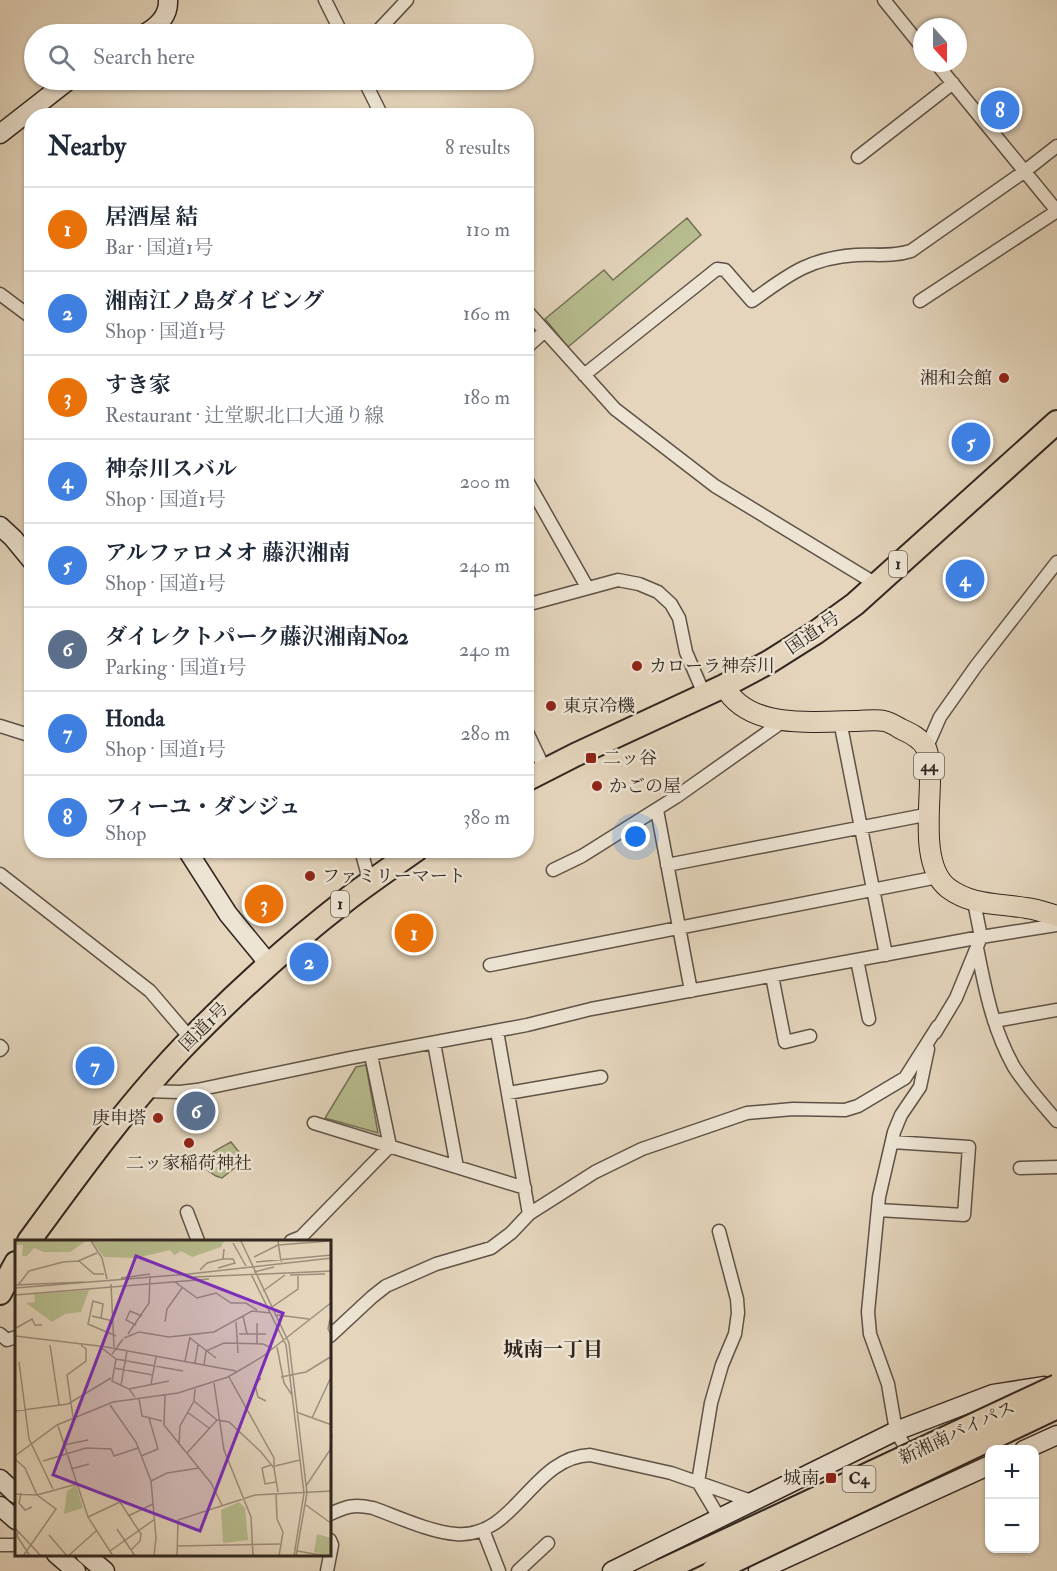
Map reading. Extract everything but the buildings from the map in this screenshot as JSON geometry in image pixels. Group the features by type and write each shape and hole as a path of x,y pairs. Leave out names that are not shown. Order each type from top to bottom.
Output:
{"highway":[{"name":"国道1号","path":"536,775 770,662 815,633 855,604 1057,422"},
{"name":"国道1号","path":"30,1240 88,1160 191,1038 269,964 328,914 405,858"},
{"path":"0,1293 15,1265"},
{"name":"新湘南バイパス","path":"661,1571 1057,1386"},
{"name":"新湘南バイパス","path":"713,1571 1057,1407"}],"main road":[{"name":"44","path":"714,690 762,715 782,722 884,721 920,740 926,748 930,771 930,853 938,877"},
{"path":"938,877 947,887 974,902 1027,908 1057,915"}],"street":[{"path":"325,0 337,24"},
{"path":"384,24 407,0"},
{"path":"885,0 913,36"},
{"path":"153,24 166,9"},
{"path":"920,302 1057,211 944,72"},
{"path":"858,158 953,83"},
{"path":"33,108 56,90"},
{"path":"369,90 378,108"},
{"path":"0,134 24,115"},
{"path":"584,375 717,269 725,270 752,301 791,273 813,263 834,257 897,255 911,251 1057,147"},
{"path":"0,294 24,312"},
{"path":"534,319 615,409 715,486 876,584"},
{"path":"534,341 545,331"},
{"path":"534,494 587,587"},
{"path":"0,526 24,551"},
{"path":"926,748 940,717 1005,627 1057,562"},
{"path":"534,603 618,579 658,592 671,604 679,618 686,652 714,690"},
{"path":"840,721 886,955"},
{"path":"553,870 582,856 657,810 782,722"},
{"path":"0,726 24,734"},
{"path":"657,810 690,991"},
{"path":"667,866 930,814"},
{"path":"192,858 228,914 269,964"},
{"path":"363,858 370,883"},
{"path":"0,874 150,992 191,1038"},
{"path":"490,965 938,877"},
{"path":"974,902 994,1021 1015,1068 1052,1108 1057,1121"},
{"path":"144,1091 197,1090 497,1031 591,1009 857,960 979,942 1057,925"},
{"path":"332,1334 386,1286 436,1264 491,1248 511,1233 529,1214 595,1172 642,1149 747,1113 794,1109 845,1110 858,1106 905,1078 956,998 979,942"},
{"path":"857,960 869,1019"},
{"path":"771,976 785,1042 810,1036"},
{"path":"994,1021 1057,1010"},
{"path":"931,1491 896,1431 888,1384 868,1322 872,1253 879,1197 892,1142 897,1123 920,1087 930,1042 938,1026"},
{"path":"497,1031 529,1214"},
{"path":"434,1043 457,1167"},
{"path":"371,1055 390,1146"},
{"path":"508,1093 601,1077"},
{"path":"314,1123 525,1188"},
{"path":"878,1210 964,1215 969,1147 892,1142"},
{"path":"294,1240 301,1237 390,1146"},
{"path":"1020,1168 1057,1167"},
{"path":"187,1212 198,1240"},
{"path":"719,1231 737,1299 738,1313 735,1334 722,1365 711,1403 698,1482 726,1516 758,1571 985,1467"},
{"path":"0,1334 7,1340 15,1337"},
{"path":"612,1571 896,1431 993,1394 1040,1388 1057,1380"},
{"path":"1033,1445 1057,1435"},
{"path":"332,1513 352,1505 361,1506 442,1532 470,1534 483,1530 508,1512 543,1476 563,1461 572,1457 590,1455 654,1469 754,1502"},
{"path":"0,1479 15,1493"},
{"path":"0,1506 15,1519"},
{"path":"483,1530 499,1571"},
{"path":"518,1571 548,1543"},
{"path":"58,1556 76,1571"},
{"path":"87,1556 105,1571"},
{"path":"327,1571 330,1556"}],"green space":[{"path":"687,218 701,235 568,347 545,319 604,270 613,280"},
{"path":"366,1065 378,1133 325,1118 356,1067"},
{"path":"231,1142 243,1157 238,1165 222,1178 201,1166 210,1155"}],"place":[{"name":"フィーユ・ダンジュ","path":"1000,110"},
{"name":"湘和会館","path":"1004,378"},
{"name":"アルファロメオ 藤沢湘南","path":"971,442"},
{"name":"神奈川スバル","path":"965,579"},
{"name":"カローラ神奈川","path":"637,666"},
{"name":"東京冷機","path":"551,706"},
{"name":"二ッ谷","path":"591,758"},
{"name":"かごの屋","path":"597,786"},
{"name":"ファミリーマート","path":"310,876"},
{"name":"すき家","path":"264,904"},
{"name":"居酒屋 結","path":"414,933"},
{"name":"湘南江ノ島ダイビング","path":"309,962"},
{"name":"Honda","path":"95,1066"},
{"name":"ダイレクトパーク藤沢湘南No2","path":"196,1111"},
{"name":"庚申塔","path":"158,1118"},
{"name":"二ッ家稲荷神社","path":"189,1143"},
{"name":"城南","path":"831,1478"}],"district":[{"name":"城南一丁目","path":"553,1349"}]}
